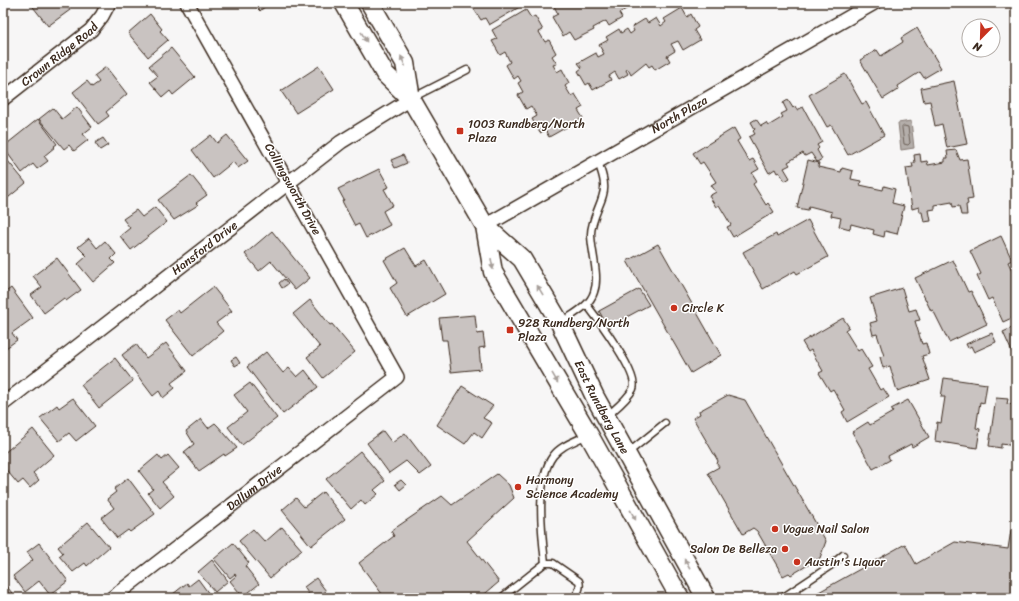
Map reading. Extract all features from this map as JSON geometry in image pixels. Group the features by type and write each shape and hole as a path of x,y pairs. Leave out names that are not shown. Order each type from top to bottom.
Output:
{"main road":[{"name":"East Rundberg Lane","path":"344,3 385,74 411,99 485,226 522,259 560,323 606,417 706,598"},
{"name":"East Rundberg Lane","path":"370,3 405,63 411,99"},
{"name":"East Rundberg Lane","path":"485,226 494,272 589,435 680,598"}],"street":[{"name":"Crown Ridge Road","path":"3,99 91,30 102,16 109,3"},
{"name":"Collingsworth Drive","path":"187,3 397,377"},
{"name":"North Plaza","path":"485,226 874,3"},
{"name":"Hansford Drive","path":"3,404 341,142 411,99"},
{"name":"Dallum Drive","path":"112,598 397,377"}],"lane":[{"path":"411,99 467,70"},
{"path":"560,323 587,305 594,293 596,284 591,234 592,226 604,189 598,161"},
{"path":"587,305 612,341 632,374 634,381 634,388 623,402 606,417"},
{"path":"626,454 665,423"},
{"path":"545,563 542,490 546,472 553,456 558,451 589,435"},
{"path":"782,598 830,566 843,555"},
{"path":"501,598 545,563 553,563 579,580 579,592 574,598"}],"water":[{"path":"911,121 914,148 901,150 898,123"}],"building":[{"path":"30,3 65,3 70,10 48,26"},
{"path":"252,3 269,3 260,11"},
{"path":"477,3 522,3 523,5 489,25 485,18 481,20 472,6"},
{"path":"560,3 625,3 628,8 619,13 622,18 609,26 606,21 593,28 594,30 574,40 569,32 563,36 552,17 558,14 554,6"},
{"path":"682,8 687,17 691,14 698,27 694,30 700,40 683,50 678,41 671,44 675,51 667,56 670,61 655,70 652,65 649,67 646,63 631,75 628,69 626,70 628,74 619,79 615,72 609,76 611,80 593,90 589,83 586,85 578,71 582,68 578,63 596,53 598,57 604,54 599,45 608,40 606,37 619,29 621,33 627,29 630,34 634,31 632,27 645,19 648,23 656,18 661,26 666,22 664,19"},
{"path":"526,10 531,18 535,16 543,30 539,32 545,42 549,40 556,53 552,56 557,64 553,65 557,72 562,69 569,83 565,86 571,96 575,94 583,107 578,110 583,118 549,137 545,130 540,133 532,119 537,116 531,106 526,109 518,95 523,92 518,83 521,81 518,76 514,79 506,65 510,62 505,52 500,55 492,41 497,39 492,30"},
{"path":"150,14 162,29 160,31 168,40 148,57 128,33"},
{"path":"917,28 941,68 924,78 920,72 898,86 899,89 883,99 860,60 877,50 881,56 903,42 901,38"},
{"path":"171,48 195,77 173,95 170,91 163,97 150,82 158,76 149,66"},
{"path":"319,66 334,89 296,113 281,91"},
{"path":"106,67 127,94 106,112 109,116 98,124 73,92 87,81 92,87 99,82 94,76"},
{"path":"845,74 862,104 866,102 884,135 848,155 831,125 827,127 809,95"},
{"path":"954,81 967,144 947,148 942,124 935,126 930,101 924,102 921,88"},
{"path":"788,100 793,108 795,106 797,110 803,107 822,142 817,145 819,148 817,150 822,159 817,162 811,153 805,156 803,153 788,162 790,165 784,168 790,178 785,181 775,169 769,173 749,137 755,134 753,131 755,129 751,122 756,119 761,126 766,123 768,126 783,117 781,114 787,111 783,103"},
{"path":"77,107 92,127 83,134 88,140 74,151 69,145 64,149 39,119 53,108 62,119"},
{"path":"38,119 57,144 44,156 48,161 37,169 33,164 22,173 3,147"},
{"path":"734,128 740,139 737,141 749,161 753,159 759,169 752,173 757,181 753,184 766,205 768,203 774,212 733,237 727,227 731,225 719,205 716,207 709,196 716,192 711,185 716,182 703,162 700,164 693,153"},
{"path":"211,135 217,143 227,135 248,161 238,168 233,162 213,178 192,150"},
{"path":"103,138 108,145 100,150 95,143"},
{"path":"956,150 960,160 967,159 973,199 967,200 967,215 961,215 959,206 953,207 952,202 935,205 935,209 929,210 931,221 924,222 922,212 920,212 919,207 912,209 906,168 913,167 912,163 915,163 914,155 920,154 921,162 927,161 928,165 945,162 945,158 948,158 947,151"},
{"path":"3,155 26,183 3,202"},
{"path":"403,155 407,163 395,168 391,160"},
{"path":"808,160 819,163 818,167 841,172 842,168 853,171 851,179 861,181 860,185 883,190 884,186 895,189 892,203 904,206 897,234 885,231 884,237 873,234 874,230 851,224 850,229 839,226 841,218 831,216 832,212 809,206 808,210 797,208"},
{"path":"379,169 389,187 384,189 393,205 383,211 390,225 366,238 359,224 355,226 342,201 344,200 338,189"},
{"path":"191,175 207,195 196,203 198,205 174,220 158,200"},
{"path":"155,207 167,222 131,250 120,236 130,228 123,219 136,210 142,217"},
{"path":"808,220 828,257 797,274 795,271 763,289 743,252 776,234 777,237"},
{"path":"272,231 310,278 295,290 271,261 259,271 245,254"},
{"path":"1001,236 1012,260 1008,262 1016,279 1016,316 1003,322 992,298 988,300 977,276 981,274 970,251"},
{"path":"89,238 97,248 105,241 116,254 111,259 115,263 93,282 78,264 87,256 78,247"},
{"name":"Circle K","path":"658,244 721,355 691,373 627,261"},
{"path":"405,248 416,266 426,260 445,294 407,317 390,288 397,283 384,260"},
{"path":"57,258 81,290 66,301 64,298 44,313 31,295 42,287 33,276"},
{"path":"953,260 968,292 971,291 987,324 949,342 933,310 931,311 915,278"},
{"path":"284,279 288,284 282,288 279,283"},
{"path":"213,287 232,311 216,323 223,331 193,356 165,320 178,310 180,313"},
{"path":"11,288 33,318 12,333 17,340 6,348 3,344 3,294"},
{"path":"902,288 909,311 916,309 920,320 915,321 922,344 926,343 929,354 922,356 930,380 897,391 890,366 883,368 880,357 884,356 877,334 873,335 870,323 877,321 870,298"},
{"name":"Circle K","path":"639,289 649,305 608,327 599,311"},
{"path":"310,300 330,325 332,324 355,352 323,378 307,357 320,347 293,314"},
{"path":"475,315 477,334 483,333 485,347 479,348 481,369 451,372 447,340 442,340 439,318"},
{"path":"843,318 849,327 845,330 858,351 861,349 872,367 868,369 880,390 883,388 889,397 847,422 842,412 845,410 833,389 830,391 819,373 823,371 811,350 808,352 802,342"},
{"path":"1016,326 1016,361 1003,332"},
{"path":"992,333 996,342 974,352 971,346 968,348 966,344"},
{"path":"166,343 187,371 171,383 175,388 163,398 159,391 153,396 122,355 136,344 146,358"},
{"path":"266,352 283,373 289,368 297,377 305,370 318,387 283,414 247,367"},
{"path":"236,357 240,363 235,366 231,360"},
{"path":"115,358 133,381 99,408 81,385"},
{"path":"944,378 987,384 984,403 980,402 976,428 980,429 977,448 935,441 937,422 941,423 945,397 941,397"},
{"path":"250,383 277,418 242,445 228,427 247,412 234,395"},
{"path":"462,386 493,406 483,418 492,423 482,438 474,432 465,444 437,425"},
{"path":"728,395 745,400 826,541 820,558 791,575 789,573 783,576 757,531 753,528 743,534 708,473 719,467 717,464 718,461 693,418 700,414 699,411"},
{"path":"73,398 95,426 76,441 69,433 59,441 40,418 57,405 59,408"},
{"path":"996,398 1008,399 1007,404 1016,405 1016,446 1001,444 1001,448 989,446"},
{"path":"908,400 929,437 912,447 911,444 888,456 890,460 873,469 852,432 868,422 870,425 893,412 891,409"},
{"path":"201,419 208,428 215,423 237,448 225,456 224,454 199,471 184,452 194,444 186,431"},
{"path":"33,429 54,455 33,473 39,480 30,488 23,480 18,484 3,466 3,454"},
{"path":"383,431 392,443 405,433 431,467 420,475 406,461 389,473 367,443"},
{"path":"360,451 385,481 374,490 378,494 365,505 361,500 351,509 326,479"},
{"path":"158,455 162,460 168,455 179,468 162,482 174,496 160,508 148,493 153,489 139,471"},
{"path":"497,474 509,485 514,498 467,541 499,582 480,598 385,598 359,563 394,536 391,531 442,496 452,505"},
{"path":"128,478 155,514 130,532 128,530 117,538 101,518 114,508 107,499 116,492 114,489"},
{"path":"401,480 406,485 400,490 395,484"},
{"path":"323,492 345,519 311,546 282,510 296,498 304,507"},
{"path":"88,522 109,547 87,566 85,563 73,572 59,556 63,553 58,547"},
{"path":"282,527 302,550 270,578 239,541 253,529 265,542"},
{"path":"1011,530 1016,531 1016,598 808,598 905,544 916,564 955,542 1008,549"},
{"path":"39,543 68,581 50,595 39,581 25,592 13,576 33,560 27,552"},
{"path":"233,543 249,563 245,566 259,584 243,597 230,581 236,576 235,574 230,578 214,559"},
{"path":"212,560 228,581 215,592 198,572"},
{"path":"316,578 326,591 317,598 311,598 304,587"},
{"path":"198,579 212,598 168,598 187,583 189,586"},
{"path":"4,583 16,598 3,598"}],"place":[{"name":"1003 Rundberg/North Plaza","path":"460,131"},
{"name":"Circle K","path":"674,308"},
{"name":"928 Rundberg/North Plaza","path":"510,330"},
{"name":"Harmony Science Academy","path":"518,487"},
{"name":"Vogue Nail Salon","path":"775,529"},
{"name":"Salon De Belleza","path":"785,549"},
{"name":"Austin's Liquor","path":"797,562"}]}
